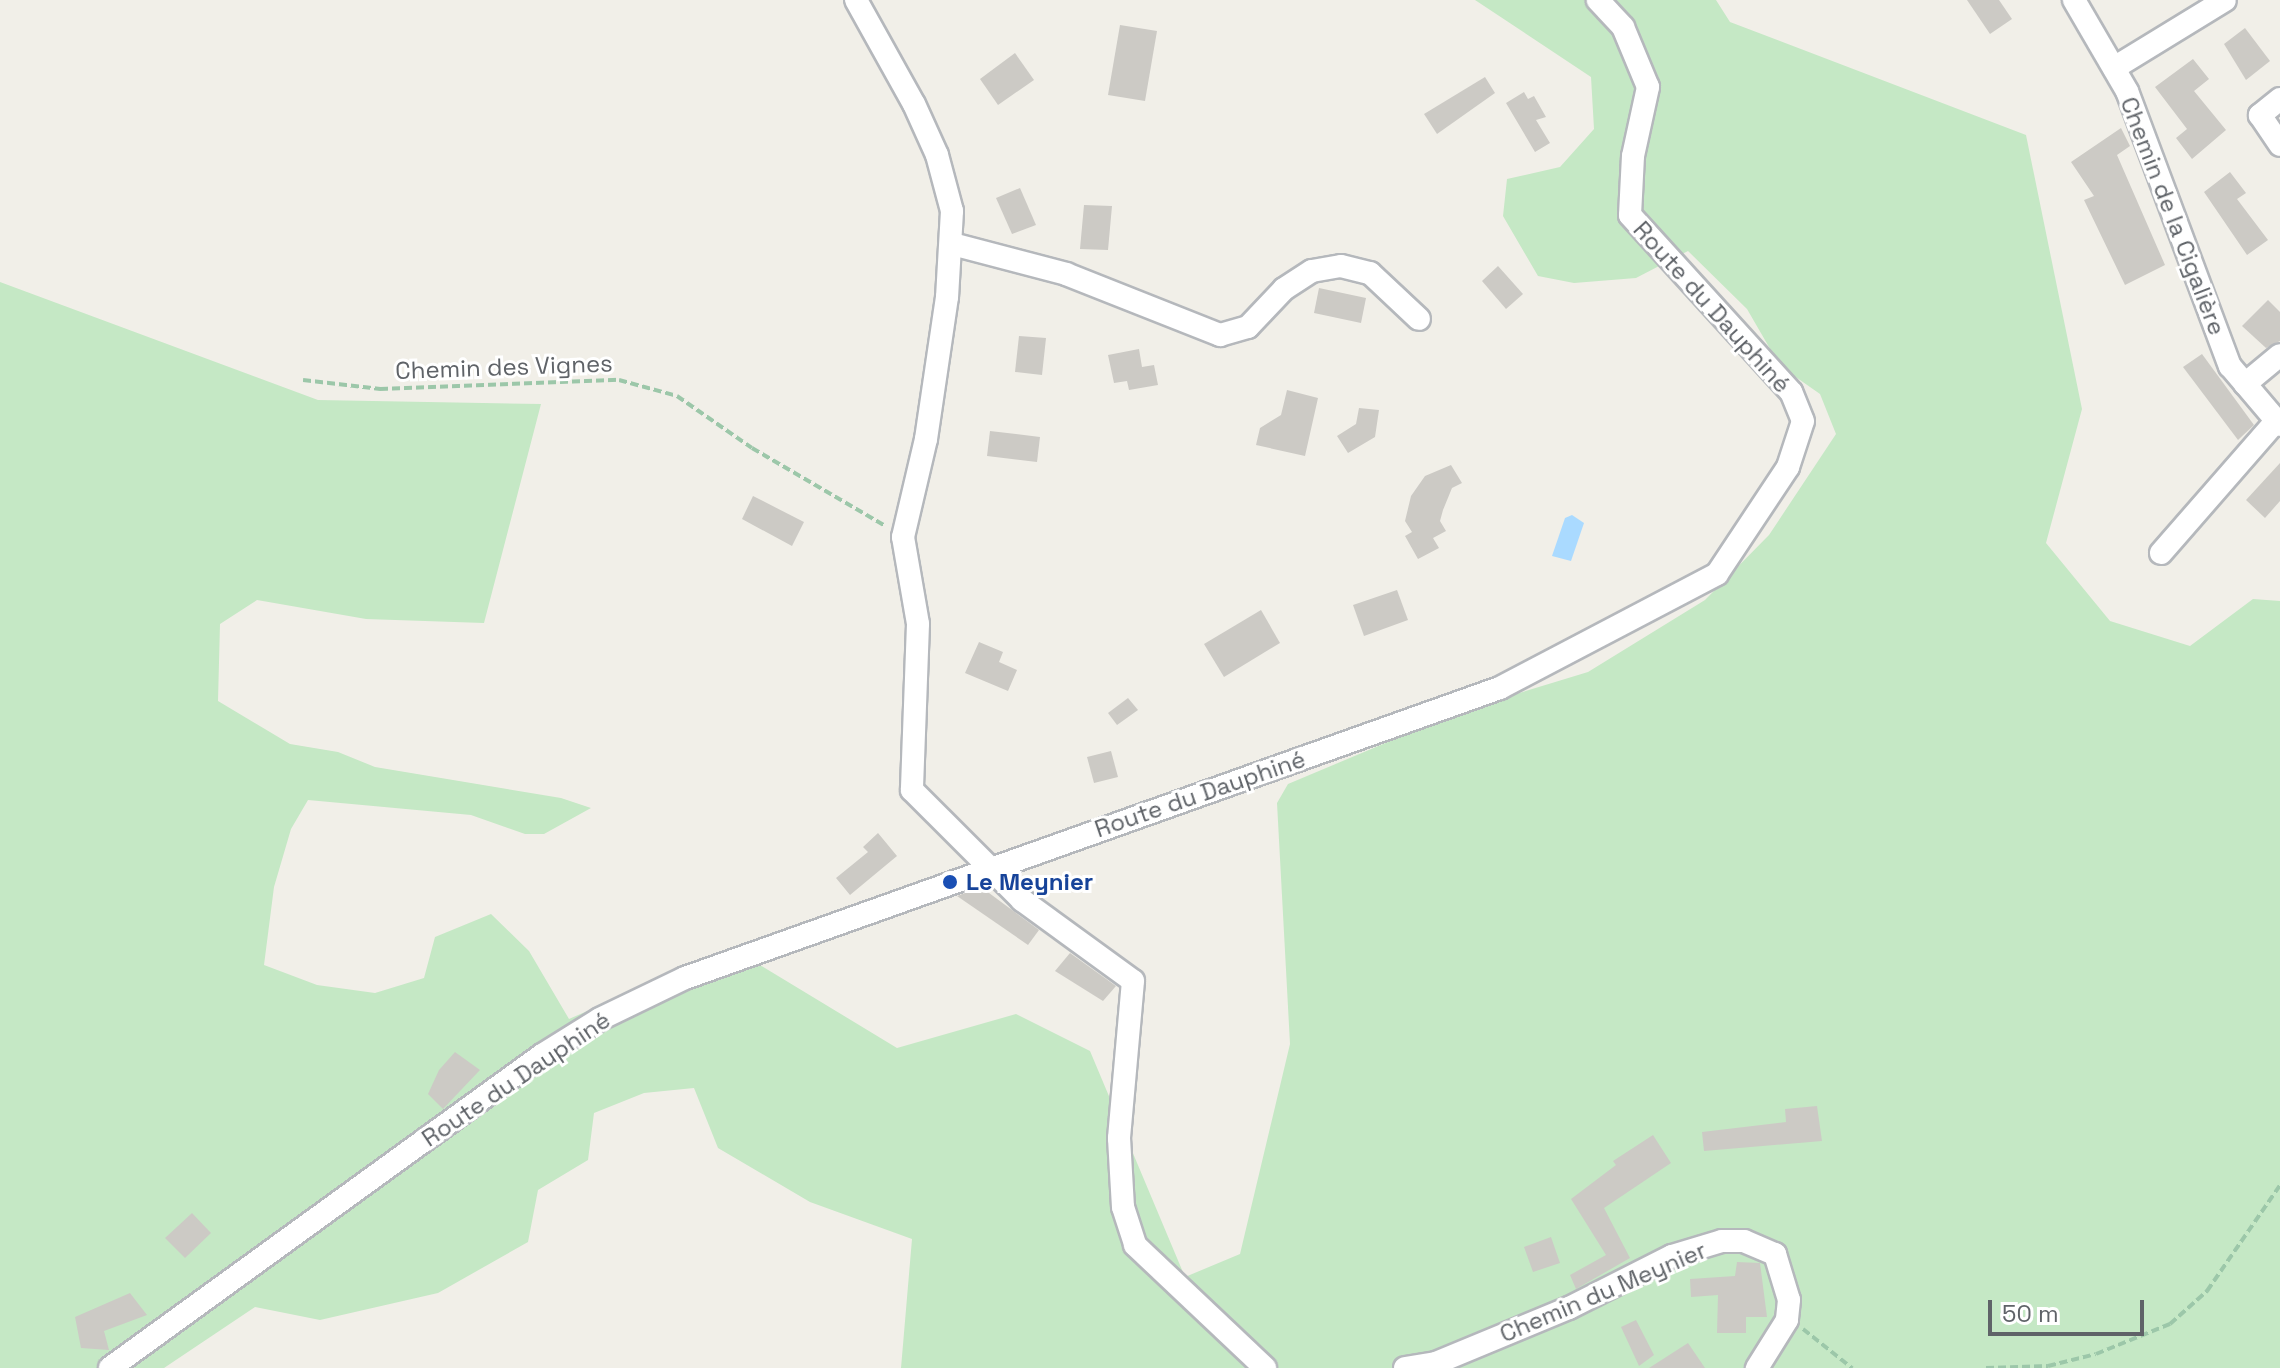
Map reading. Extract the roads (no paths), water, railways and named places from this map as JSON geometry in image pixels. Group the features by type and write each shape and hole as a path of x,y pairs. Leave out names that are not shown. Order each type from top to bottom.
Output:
{"street":[{"path":"856,0 937,155 952,211 952,244 926,439 903,537 918,624 912,790 953,826 985,869 1133,981 1119,1138 1123,1207 1135,1245 1265,1368"},
{"name":"Route du Dauphiné","path":"110,1368 542,1055 600,1019 685,978 1500,688 1717,574 1788,467 1803,421 1791,392 1630,215 1633,156 1648,87 1623,27 1598,0"},
{"name":"Chemin de la Cigalière","path":"2074,0 2127,91 2230,366 2278,423"},
{"path":"2114,68 2225,0"},
{"path":"2280,99 2260,115 2280,145"},
{"path":"952,244 1066,274 1220,335 1248,327 1284,289 1312,271 1341,266 1370,273 1419,319"},
{"path":"2245,384 2280,355"},
{"path":"2161,553 2278,423"},
{"name":"Chemin du Meynier","path":"1405,1368 1436,1363 1569,1308 1672,1256 1722,1241 1744,1241 1775,1254 1789,1300 1787,1320 1757,1368"}],"water":[{"path":"1572,515 1584,523 1571,561 1552,556 1565,518"}],"place":[{"name":"Le Meynier","path":"950,882"}]}
